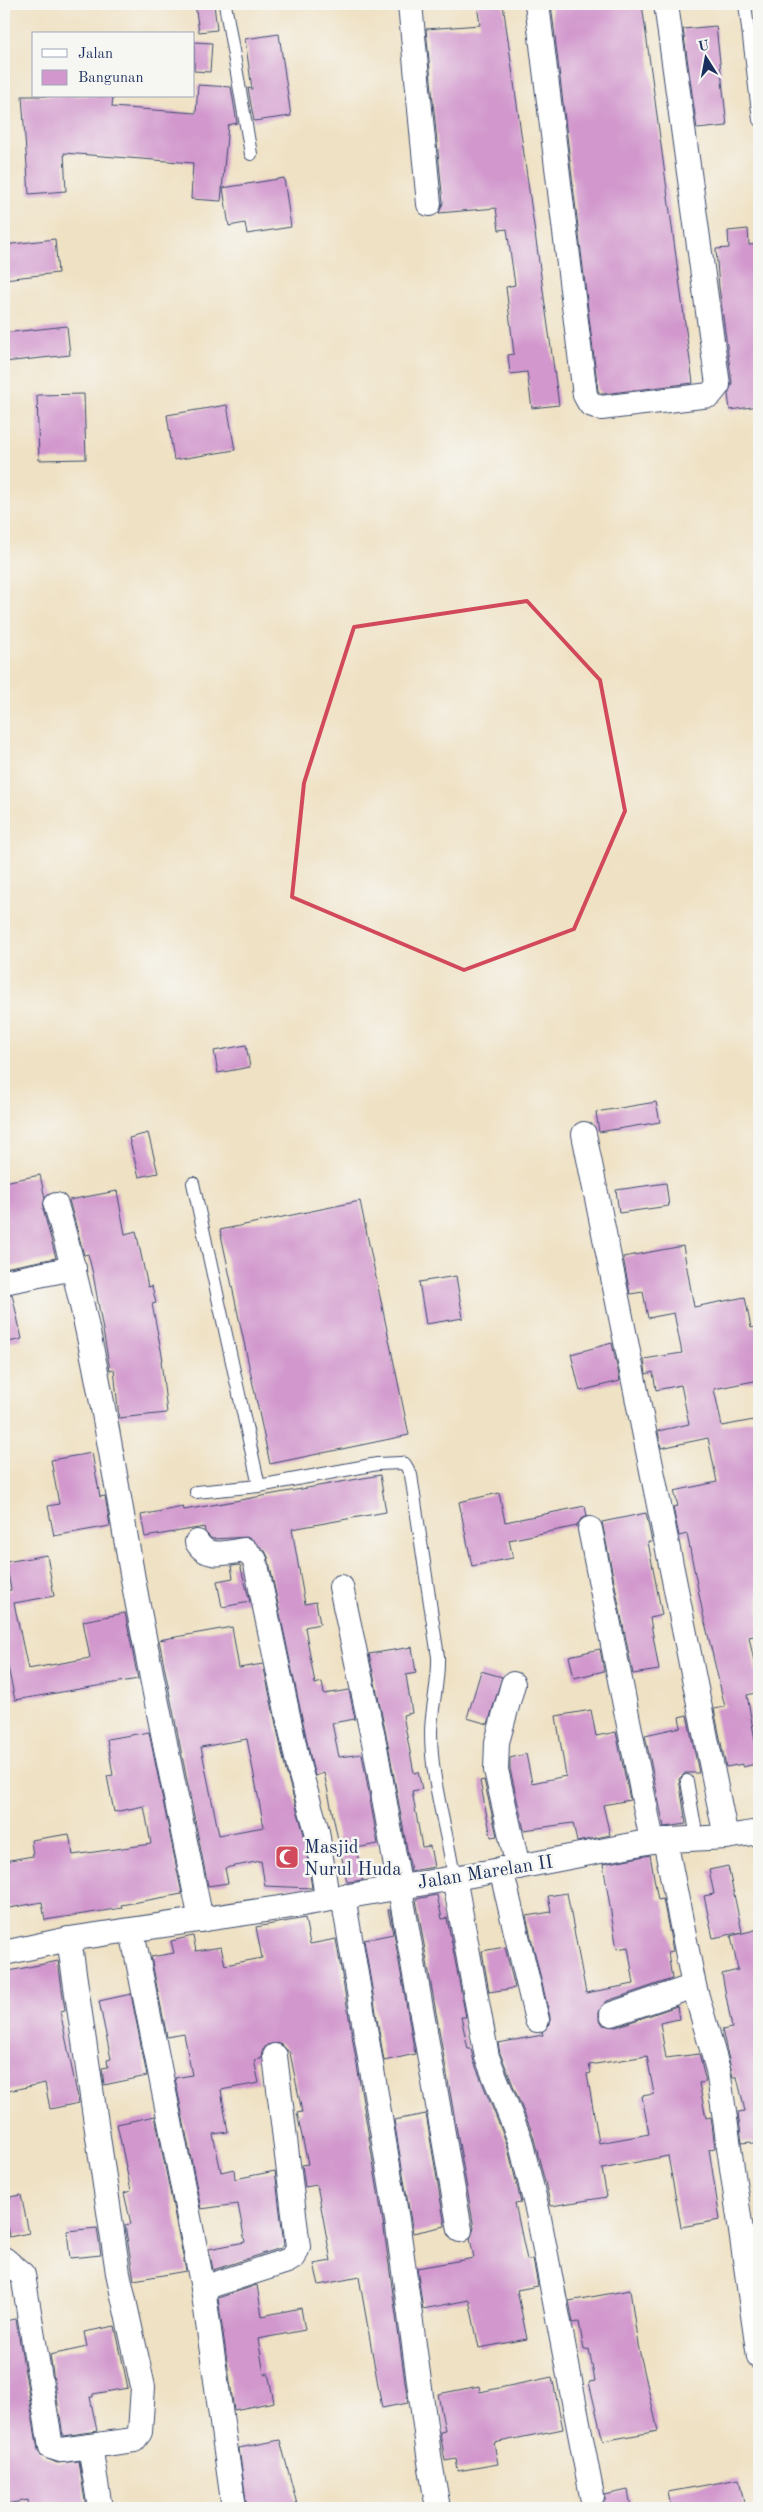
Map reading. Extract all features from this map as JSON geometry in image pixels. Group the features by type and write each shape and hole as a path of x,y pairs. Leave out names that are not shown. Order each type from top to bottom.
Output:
{"street":[{"path":"410,4 429,204"},
{"path":"537,4 585,395 590,404 601,408 710,395 718,385 666,4"},
{"path":"584,1134 726,1837"},
{"path":"56,1205 74,1268 108,1430 134,1580 201,1920"},
{"path":"4,1282 74,1268"},
{"path":"590,1530 658,1841 694,1986 718,2070 759,2357"},
{"path":"197,1542 201,1550 207,1553 217,1554 245,1550 255,1560 299,1768 335,1897 397,2220 438,2508"},
{"path":"342,1587 375,1747 460,2230"},
{"path":"513,1684 495,1755 496,1770 509,1868 536,2020"},
{"name":"Jalan Marelan II","path":"4,1952 69,1939 201,1920 658,1841 726,1837 759,1832"},
{"path":"454,1877 486,2057 520,2140 538,2213 592,2496"},
{"path":"132,1931 203,2288 234,2508"},
{"path":"4,2259 23,2275 51,2447 61,2450 134,2440 140,2432 143,2387 118,2273 69,1939"},
{"path":"612,2014 694,1986"},
{"path":"203,2288 287,2261 294,2257 298,2247 275,2056"},
{"path":"90,2446 100,2508"}],"lane":[{"path":"225,4 251,154"},
{"path":"745,4 759,120"},
{"path":"192,1182 259,1486"},
{"path":"196,1492 259,1486 377,1464 401,1463 408,1468 412,1474 438,1657 431,1740 454,1877"},
{"path":"687,1781 697,1838"}],"highlighted area":[{"path":"527,601 600,680 625,811 574,929 464,970 292,897 304,783 354,627"}],"building":[{"path":"195,4 214,4 217,30 199,32"},
{"path":"503,4 559,405 532,408 527,372 510,374 508,355 514,354 506,287 515,285 507,229 499,230 496,208 439,213 443,203 426,29 480,25 477,5"},
{"path":"551,4 642,4 693,383 603,394 598,391"},
{"path":"716,26 727,126 697,129 683,29"},
{"path":"279,34 291,116 254,121 248,88 252,89 245,39"},
{"path":"195,42 212,43 210,72 195,71"},
{"path":"198,85 231,87 237,123 228,125 221,201 191,199 193,163 64,153 66,191 29,194 22,96 32,96 32,98 113,98 112,107 196,113"},
{"path":"284,178 291,227 247,234 245,223 229,226 223,188"},
{"path":"748,229 749,245 759,244 759,406 730,410 728,394 732,383 719,287 716,249 729,248 728,231"},
{"path":"55,239 58,273 4,279 4,245"},
{"path":"67,326 70,355 4,362 4,333"},
{"path":"84,394 86,459 39,460 37,395"},
{"path":"227,405 235,450 174,460 167,415"},
{"path":"246,1045 250,1067 218,1073 214,1051"},
{"path":"656,1102 660,1122 599,1132 596,1112"},
{"path":"148,1133 158,1173 139,1177 129,1138"},
{"path":"40,1175 45,1198 43,1209 56,1258 4,1268 4,1182"},
{"path":"666,1183 669,1206 619,1213 616,1190"},
{"path":"117,1191 125,1234 136,1231 148,1287 152,1286 156,1303 152,1304 163,1360 161,1360 167,1413 119,1418 114,1369 110,1370 93,1274 88,1254 84,1255 69,1200"},
{"path":"360,1201 409,1435 270,1464 220,1230"},
{"path":"683,1246 694,1307 745,1297 751,1328 759,1326 759,1380 714,1389 722,1426 759,1419 759,1635 749,1637 756,1671 759,1670 759,1692 747,1695 759,1763 743,1767 743,1764 726,1767 714,1709 725,1707 703,1614 687,1534 679,1536 673,1507 678,1506 674,1491 717,1482 708,1438 661,1448 658,1431 689,1424 681,1385 656,1390 653,1372 646,1374 644,1359 682,1353 674,1313 648,1318 643,1292 630,1294 623,1257"},
{"path":"456,1276 463,1318 426,1324 419,1282"},
{"path":"12,1294 22,1339 4,1343 4,1295"},
{"path":"612,1343 620,1381 580,1391 571,1354"},
{"path":"92,1453 100,1497 105,1496 110,1526 54,1536 48,1506 59,1504 51,1460"},
{"path":"380,1475 386,1512 292,1529 305,1604 316,1602 320,1624 305,1627 315,1684 322,1682 324,1694 349,1690 355,1719 332,1723 339,1757 362,1754 378,1844 356,1848 363,1880 347,1882 324,1773 315,1776 312,1765 268,1557 265,1551 249,1537 212,1539 205,1532 204,1527 145,1537 141,1515 183,1507 184,1510"},
{"path":"499,1493 505,1522 585,1506 587,1516 581,1519 577,1526 509,1540 513,1558 472,1566 459,1502"},
{"path":"646,1513 652,1542 648,1542 662,1615 650,1618 659,1670 633,1674 602,1522"},
{"path":"47,1555 54,1596 14,1603 28,1669 90,1658 83,1621 125,1613 138,1679 15,1700 4,1648 4,1591 11,1590 6,1562"},
{"path":"240,1565 250,1602 222,1607 217,1581 233,1578 231,1566"},
{"path":"232,1627 239,1668 263,1664 286,1771 304,1834 312,1888 265,1886 261,1861 225,1868 228,1883 208,1886 159,1640","holes":["247,1739 264,1827 219,1835 201,1747"]},
{"path":"412,1647 416,1673 406,1675 412,1713 403,1715 414,1773 418,1772 422,1789 412,1791 422,1847 430,1846 434,1867 411,1871 388,1744 369,1654"},
{"path":"600,1649 604,1671 574,1678 569,1656"},
{"path":"481,1671 502,1677 488,1724 467,1718"},
{"path":"591,1710 596,1736 616,1732 630,1800 603,1805 610,1835 577,1842 573,1823 524,1830 510,1769 510,1758 526,1754 532,1783 566,1776 556,1716"},
{"path":"687,1715 699,1773 685,1773 679,1779 686,1824 664,1827 645,1735 681,1727 679,1717"},
{"path":"149,1732 182,1894 121,1905 122,1908 45,1920 42,1902 4,1909 4,1861 33,1856 31,1840 69,1834 73,1855 151,1844 144,1806 114,1812 107,1776 113,1775 107,1739"},
{"path":"484,1780 497,1836 491,1837 480,1781"},
{"path":"650,1855 658,1900 663,1899 673,1951 668,1952 672,1979 607,2001 599,2011 599,2018 603,2025 616,2027 677,2006 679,2019 660,2023 666,2058 699,2054 706,2082 699,2083 706,2118 711,2117 715,2148 709,2149 720,2220 681,2227 668,2156 602,2169 607,2197 551,2206 533,2135 500,2053 498,2043 543,2035 542,2032 550,2024 550,2017 526,1916 551,1912 548,1896 567,1893 586,1993 634,1984 628,1947 617,1949 603,1864","holes":["647,2056 654,2094 642,2096 649,2134 599,2143 587,2074 591,2073 589,2065"]},
{"path":"728,1866 742,1932 713,1938 704,1896 714,1894 709,1870"},
{"path":"437,1895 442,1919 447,1918 466,2017 461,2017 468,2049 471,2049 474,2062 507,2144 521,2202 515,2203 527,2260 533,2259 538,2286 517,2290 527,2339 479,2348 469,2300 423,2309 417,2268 474,2258 470,2239 474,2228 416,1899"},
{"path":"388,1910 390,1910 415,2054 384,2061 364,1940 393,1934"},
{"path":"305,1918 310,1944 336,1939 383,2222 408,2403 382,2408 359,2277 319,2285 314,2264 331,2261 317,2185 305,2187 302,2165 308,2164 297,2113 302,2112 290,2053 280,2043 267,2045 262,2051 261,2059 254,2060 259,2083 221,2090 228,2132 213,2134 221,2172 234,2169 235,2179 275,2171 284,2245 281,2248 213,2270 209,2249 245,2242 238,2204 201,2209 175,2078 192,2075 184,2034 167,2037 151,1957 174,1953 171,1941 193,1936 196,1951 221,1947 225,1965 262,1958 256,1927"},
{"path":"759,1929 759,2144 752,2144 751,2142 742,2143 738,2112 745,2111 737,2077 733,2077 722,2030 732,2028 722,1974 738,1970 731,1936"},
{"path":"505,1947 515,1988 489,1992 482,1951"},
{"path":"58,1961 65,2010 60,2011 79,2103 50,2109 45,2083 4,2092 4,1972"},
{"path":"131,1994 147,2076 104,2085 102,2068 108,2067 107,2060 111,2059 99,2001"},
{"path":"426,2114 445,2226 413,2233 394,2120"},
{"path":"155,2116 186,2271 134,2280 125,2225 131,2224 124,2193 131,2191 117,2124"},
{"path":"21,2195 29,2233 9,2237 4,2210 4,2198"},
{"path":"97,2228 101,2255 70,2258 67,2231"},
{"path":"257,2285 262,2316 301,2308 305,2330 258,2339 264,2374 268,2373 274,2402 234,2410 218,2298"},
{"path":"630,2290 638,2345 658,2431 603,2441 589,2382 595,2381 589,2349 584,2350 579,2322 573,2323 569,2301"},
{"path":"16,2319 38,2450 41,2456 57,2463 79,2461 86,2508 29,2508 28,2500 6,2504 4,2495 4,2321"},
{"path":"115,2326 128,2388 93,2394 93,2397 90,2397 97,2431 63,2436 50,2355 87,2347 84,2332"},
{"path":"552,2377 563,2429 494,2443 498,2464 458,2471 456,2459 445,2461 440,2432 445,2431 438,2394 479,2386 480,2392"},
{"path":"280,2440 298,2508 247,2508 239,2448"},
{"path":"739,2479 745,2508 671,2508 668,2492"},
{"path":"628,2490 631,2508 597,2508 605,2501 605,2495"}],"place":[{"name":"Masjid Nurul Huda","path":"287,1857"}]}
